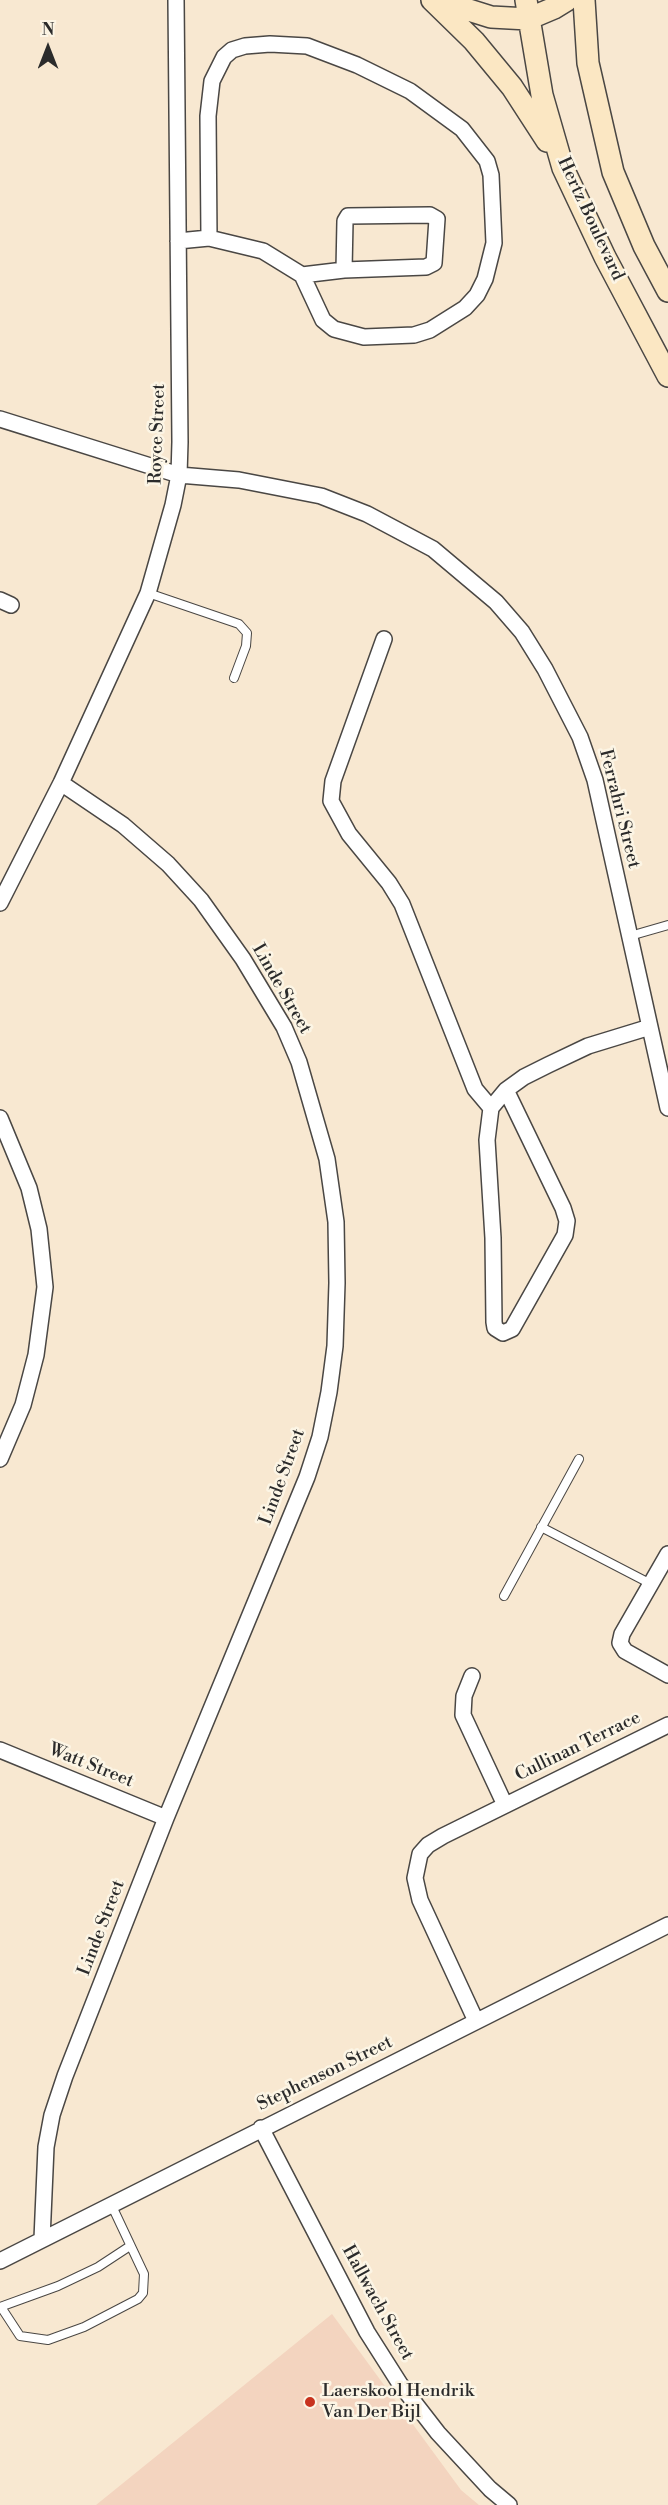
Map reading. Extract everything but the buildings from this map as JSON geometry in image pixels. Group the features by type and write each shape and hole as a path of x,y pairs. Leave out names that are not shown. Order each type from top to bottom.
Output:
{"street":[{"name":"Royce Street","path":"0,903 62,783 148,593 166,537 179,475 176,0"},
{"path":"434,0 491,17 527,9 554,8 567,0"},
{"path":"434,0 474,41 512,87 562,168"},
{"path":"584,0 588,63 613,172 644,246 668,291"},
{"name":"Hertz Boulevard","path":"527,9 542,95 562,168 605,257 668,376"},
{"path":"178,241 209,238 263,251 302,275 323,320 334,329 352,336 396,338 414,335 445,322 465,308 477,295 491,261 494,243 494,195 487,161 462,129 410,91 357,65 307,46 270,44 245,46 232,50 224,57 212,81 208,116 209,238"},
{"path":"302,275 344,270 426,267 434,263 437,219 430,215 348,216 345,221 344,270"},
{"name":"Ferrahri Street","path":"0,419 179,475 239,480 321,496 367,514 433,549 496,602 522,632 545,669 580,737 596,780 668,1107"},
{"path":"384,639 333,781 331,801 349,834 389,883 402,904 475,1089 491,1108"},
{"name":"Linde Street","path":"42,2239 43,2179 52,2115 166,1818 307,1477 320,1437 335,1346 337,1282 336,1222 327,1159 299,1062 284,1027 243,959 201,900 168,864 123,825 62,783"},
{"path":"506,1090 563,1208 567,1221 566,1235 512,1329 503,1333 495,1328 494,1322 487,1140 491,1108 506,1090 524,1077 588,1046 650,1027"},
{"path":"0,1118 29,1188 39,1229 45,1287 36,1355 23,1405 0,1460"},
{"path":"668,1554 622,1634 620,1643 626,1651 668,1675"},
{"name":"Cullinan Terrace","path":"472,1676 464,1696 463,1715 505,1805"},
{"name":"Cullinan Terrace","path":"476,2021 420,1900 415,1878 420,1854 428,1845 668,1725"},
{"name":"Watt Street","path":"0,1750 166,1818"},
{"name":"Stephenson Street","path":"0,2261 668,1925"},
{"name":"Hallwach Street","path":"261,2128 368,2332 400,2384 438,2433 490,2489 509,2505"}],"lane":[{"path":"148,593 240,624 247,633 246,646 234,678"},
{"path":"630,936 668,925"},
{"path":"504,1596 579,1459"},
{"path":"542,1527 651,1584"},
{"path":"111,2204 144,2274 143,2293 129,2306 48,2340 32,2340 20,2336 1,2307 58,2286 98,2267 130,2246"}],"shaded area":[{"name":"Laerskool Hendrik Van Der Bijl","path":"332,2314 461,2490 479,2505 96,2505"}],"place":[{"name":"Laerskool Hendrik Van Der Bijl","path":"310,2402"}]}
